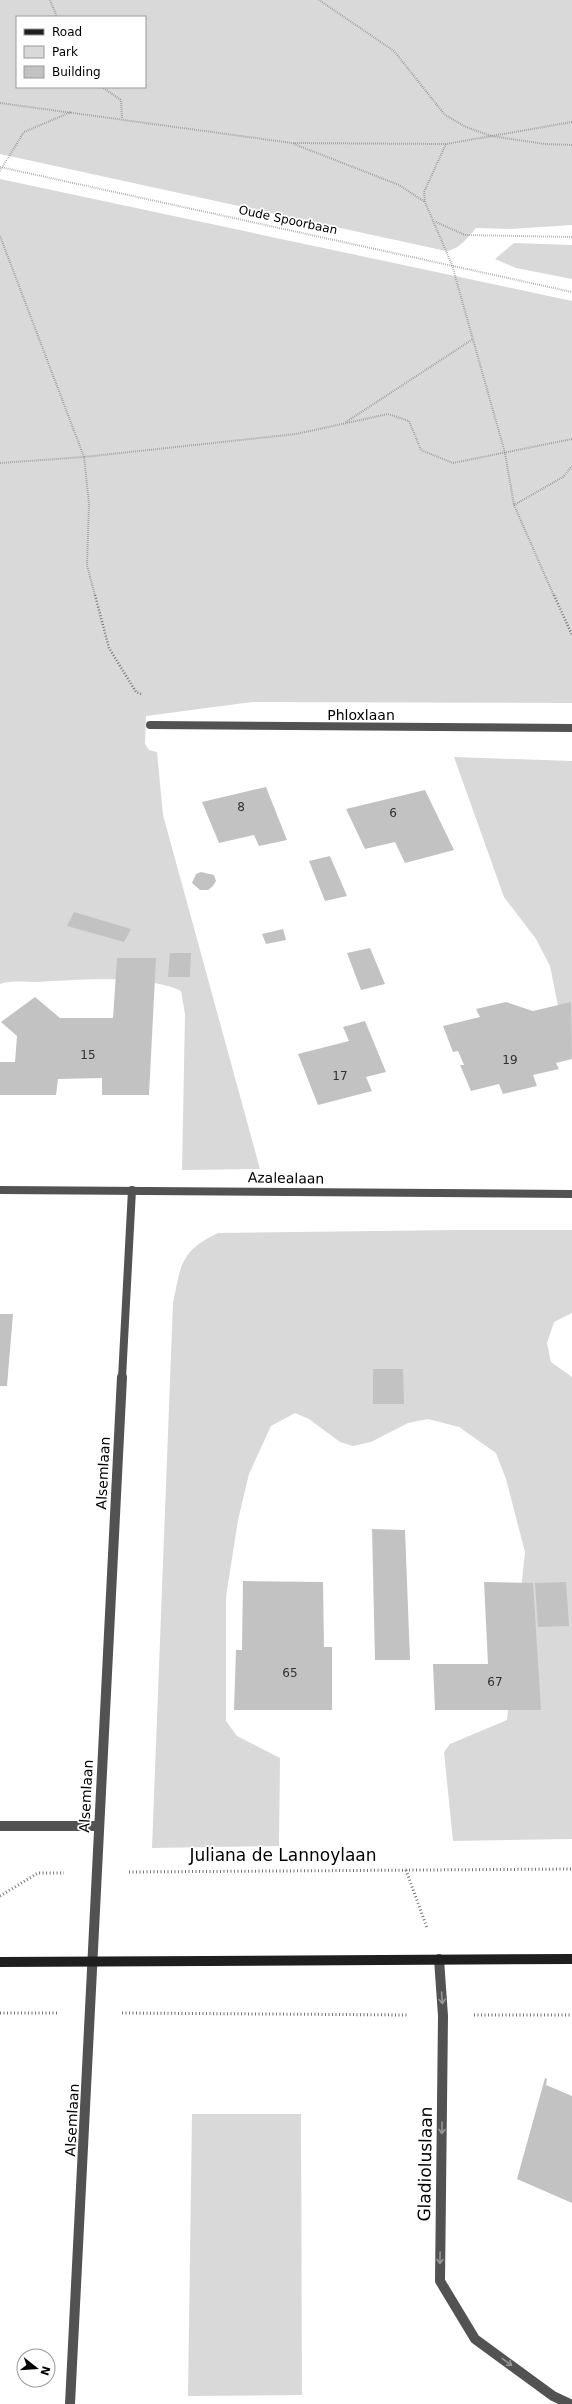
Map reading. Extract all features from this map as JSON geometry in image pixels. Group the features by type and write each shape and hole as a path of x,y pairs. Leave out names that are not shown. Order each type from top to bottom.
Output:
{"street":[{"name":"Phloxlaan","path":"150,725 572,728"},
{"name":"Azalealaan","path":"0,1190 572,1194"},
{"name":"Alsemlaan","path":"70,2404 91,2013 91,1963 132,1190"},
{"path":"0,1826 98,1826"},
{"name":"Gladioluslaan","path":"439,1959 443,2016 440,2281 475,2339 553,2396 570,2404"},
{"path":"0,1962 91,1963 572,1959"}],"path":[{"path":"50,0 57,16"},
{"path":"319,0 394,51 445,116 466,127 491,136 545,144 572,145"},
{"path":"103,88 121,100 122,118"},
{"path":"0,103 122,118 292,143 446,144 572,122"},
{"path":"0,171 1,167 24,132 71,112"},
{"path":"292,143 399,185 425,202"},
{"path":"446,144 424,192 425,202 435,222 452,265 505,452 514,505 572,635"},
{"name":"Oude Spoorbaan","path":"1,167 572,292"},
{"path":"435,222 465,235 572,237"},
{"path":"0,236 84,457 89,504 87,566 109,648 136,692 151,701 150,725"},
{"path":"344,424 473,339"},
{"path":"0,463 84,457 296,434 388,414 409,421 421,450 453,463 572,439"},
{"path":"514,505 563,477 572,466"},
{"name":"Juliana de Lannoylaan","path":"0,1896 38,1873 572,1869"},
{"path":"406,1870 439,1959"},
{"path":"0,2013 443,2016 572,2015"}],"green space":[{"path":"0,0 572,0 572,225 510,229 476,228 459,246 446,251 0,154"},
{"path":"0,179 572,301 572,703 252,702 146,716 145,744 149,750 157,752 163,815 260,1169 182,1170 185,1014 181,991 149,982 110,979 13,982 0,984"},
{"path":"514,243 572,245 572,279 516,268 495,259"},
{"path":"454,757 572,761 572,1055 558,1006 550,966 536,939 504,897"},
{"path":"572,1230 572,1313 554,1322 547,1343 551,1362 572,1377 572,1839 453,1841 444,1752 450,1744 507,1720 525,1552 506,1479 496,1453 459,1427 428,1419 408,1423 371,1442 353,1446 340,1442 309,1419 295,1413 271,1426 249,1474 238,1520 226,1597 226,1721 237,1736 280,1758 279,1846 152,1848 173,1303 184,1260 196,1246 218,1233"},
{"path":"192,2114 301,2114 302,2395 188,2396"}],"building":[{"path":"266,787 287,840 259,846 254,835 219,843 202,802"},
{"path":"425,790 454,850 405,863 395,842 365,849 346,809"},
{"path":"330,856 347,896 325,901 309,861"},
{"path":"201,872 214,875 216,881 208,890 200,890 192,883 196,874"},
{"path":"74,912 131,929 124,942 67,926"},
{"path":"283,929 286,940 266,944 262,934"},
{"path":"370,948 385,984 361,990 347,953"},
{"path":"170,953 191,953 190,977 168,977"},
{"path":"117,958 156,958 149,1095 102,1095 102,1078 58,1079 56,1095 0,1095 0,1062 15,1062 17,1036 1,1022 35,997 60,1018 113,1018"},
{"path":"506,1002 533,1011 571,1002 572,1059 556,1063 559,1069 533,1075 537,1086 503,1094 499,1084 471,1091 460,1065 464,1065 458,1051 453,1052 443,1026 480,1017 476,1009"},
{"path":"365,1021 386,1072 366,1077 372,1091 318,1105 298,1054 349,1041 343,1027"},
{"path":"0,1314 13,1314 7,1386 0,1386"},
{"path":"373,1369 403,1369 404,1404 373,1404"},
{"path":"372,1529 405,1530 410,1660 375,1660"},
{"path":"243,1581 323,1582 324,1647 332,1647 332,1710 234,1710 236,1650 242,1650"},
{"path":"484,1582 533,1583 541,1710 435,1710 433,1664 488,1664"},
{"path":"566,1582 569,1626 538,1627 535,1583"},
{"path":"545,2078 547,2079 546,2085 572,2096 572,2203 517,2179"}]}
